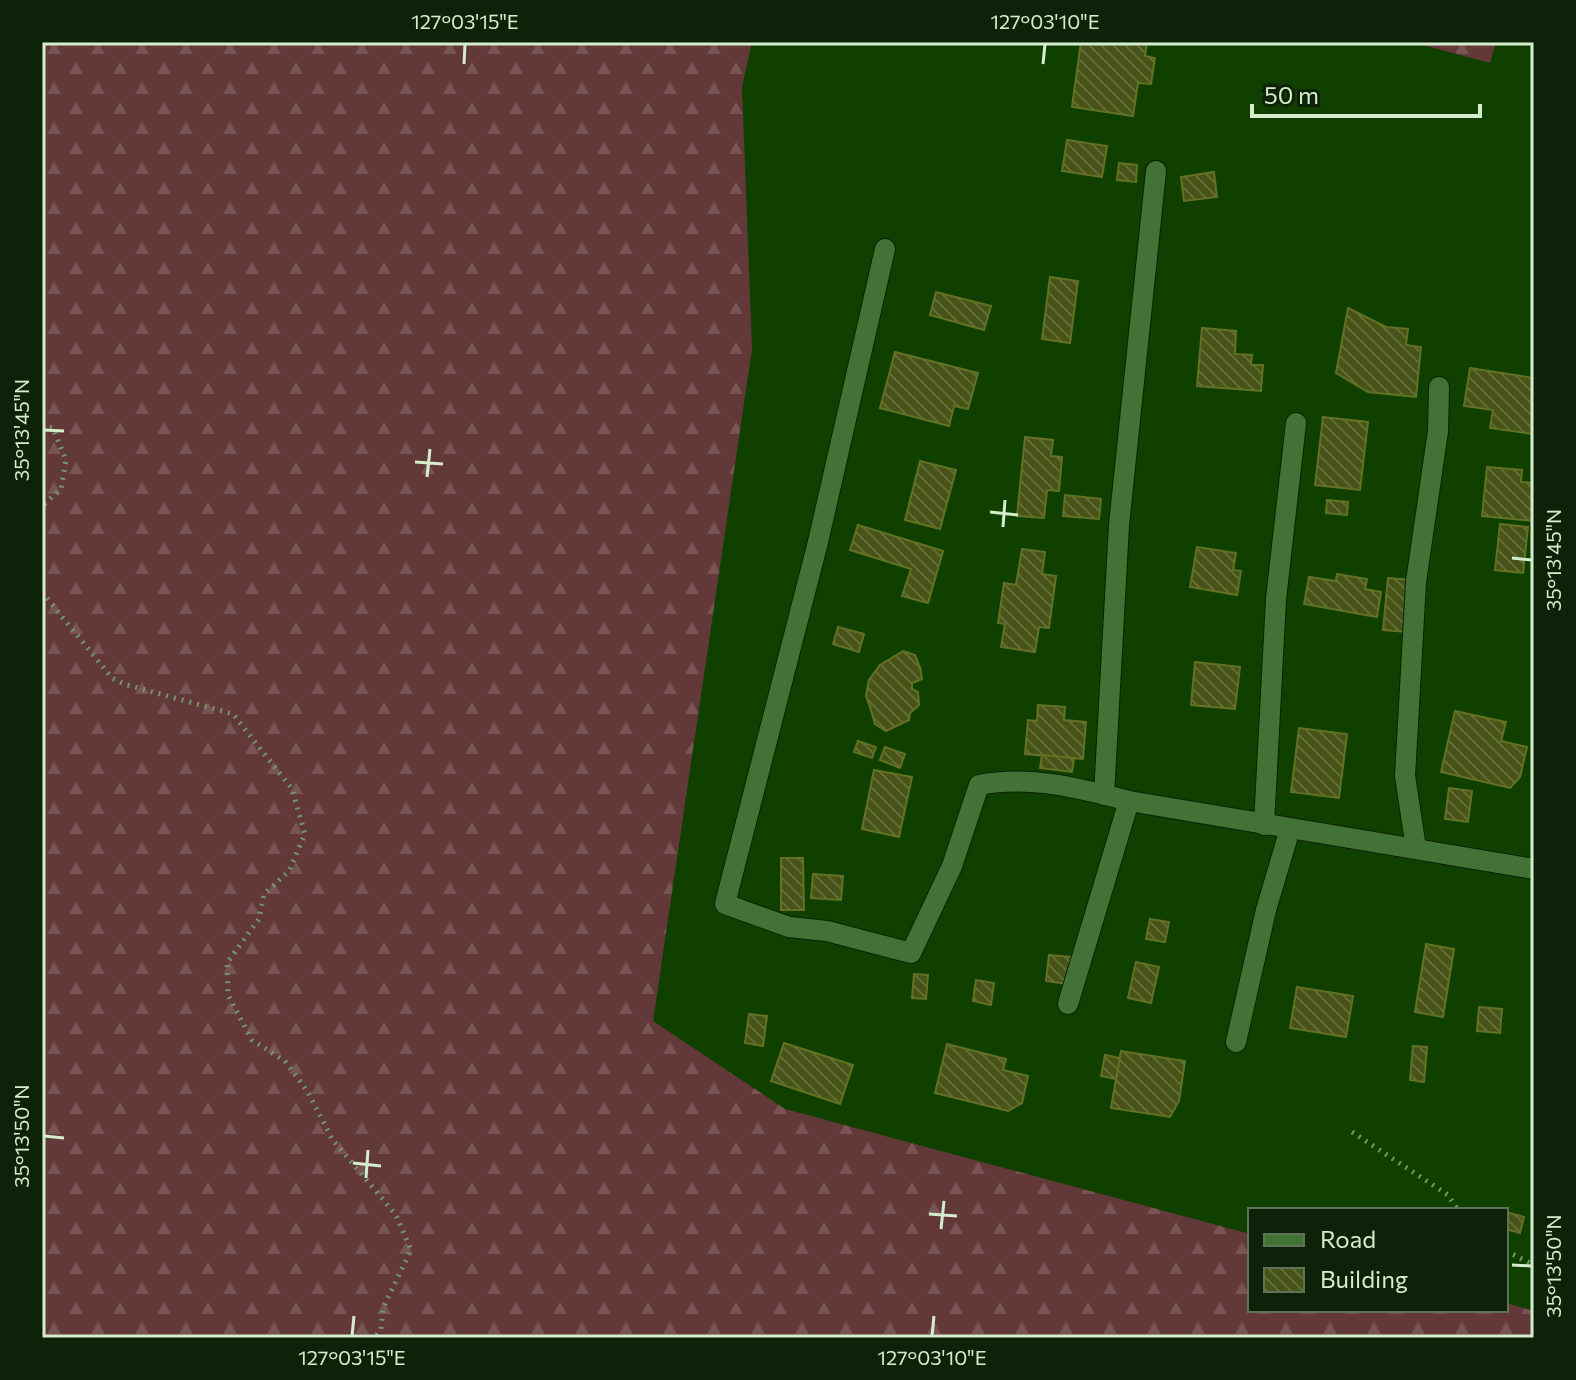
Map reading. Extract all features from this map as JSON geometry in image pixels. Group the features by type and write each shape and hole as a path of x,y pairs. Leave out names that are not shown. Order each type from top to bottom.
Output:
{"street":[{"path":"1104,795 1119,525 1156,171"},
{"path":"885,249 818,542 725,904 789,927 827,931 911,953 952,866 979,785 1004,780 1081,788 1129,801 1534,869"},
{"path":"1416,848 1405,776 1416,582 1438,431 1439,387"},
{"path":"1264,825 1275,613 1296,423"},
{"path":"1068,1004 1129,801"},
{"path":"1236,1042 1266,910 1290,829"}],"path":[{"path":"42,425 53,428 66,460 61,489 42,506"},
{"path":"42,592 112,678 233,714 292,789 305,834 289,871 264,894 259,919 227,963 228,995 252,1040 285,1061 308,1092 332,1139 396,1215 411,1250 383,1308 381,1330 374,1338"},
{"path":"1352,1132 1448,1195 1457,1208"},
{"path":"1508,1252 1534,1265"}],"green space":[{"path":"42,42 752,42 742,87 752,349 653,1021 785,1109 1248,1233 1248,1312 1508,1312 1508,1304 1534,1311 1534,1338 42,1338"},
{"path":"1412,42 1496,42 1490,63"}],"building":[{"path":"1081,42 1147,42 1145,56 1155,58 1151,84 1138,83 1133,116 1072,107"},
{"path":"1067,140 1107,146 1102,177 1062,171"},
{"path":"1119,163 1137,165 1136,182 1117,180"},
{"path":"1214,172 1217,197 1184,201 1181,177"},
{"path":"1050,277 1078,281 1070,343 1042,339"},
{"path":"936,292 991,306 984,330 930,315"},
{"path":"1348,308 1386,327 1408,329 1406,345 1421,347 1416,397 1368,392 1336,373"},
{"path":"1202,328 1236,331 1235,354 1252,355 1251,365 1263,365 1261,391 1197,386"},
{"path":"895,352 978,373 968,409 954,406 949,426 880,408"},
{"path":"1470,368 1534,378 1534,434 1490,428 1493,410 1464,406"},
{"path":"1323,417 1368,422 1360,490 1315,485"},
{"path":"1025,437 1053,440 1051,456 1062,457 1059,491 1047,490 1044,518 1017,516"},
{"path":"920,461 956,470 940,529 905,520"},
{"path":"1487,467 1522,470 1521,482 1534,483 1534,521 1482,516"},
{"path":"1065,495 1101,499 1099,519 1063,516"},
{"path":"1327,500 1348,502 1347,515 1326,513"},
{"path":"1500,524 1528,527 1523,573 1495,570"},
{"path":"858,525 943,551 928,603 902,596 911,569 850,550"},
{"path":"1197,547 1236,553 1233,570 1241,571 1237,595 1190,587"},
{"path":"1022,549 1045,552 1042,574 1056,576 1049,628 1039,627 1035,652 1001,647 1005,624 998,623 1004,583 1016,585"},
{"path":"1337,574 1367,579 1365,589 1381,592 1377,617 1304,604 1309,577 1336,581"},
{"path":"1388,578 1412,580 1408,632 1383,630"},
{"path":"838,627 864,634 859,652 833,644"},
{"path":"903,651 915,655 920,667 922,679 912,683 912,689 918,692 919,705 910,713 909,720 886,731 875,724 866,696 869,680 880,665"},
{"path":"1195,662 1240,667 1235,709 1191,705"},
{"path":"1038,705 1065,707 1064,720 1086,722 1083,759 1025,754 1028,720 1037,721"},
{"path":"1455,711 1506,722 1501,741 1527,747 1520,777 1510,788 1441,772"},
{"path":"1299,728 1347,734 1339,798 1291,792"},
{"path":"858,741 876,747 872,758 854,752"},
{"path":"885,747 905,754 900,768 880,760"},
{"path":"1042,755 1074,758 1072,772 1040,768"},
{"path":"874,770 912,777 899,837 862,829"},
{"path":"1449,788 1472,791 1468,822 1445,819"},
{"path":"781,858 803,858 804,910 781,910"},
{"path":"813,874 843,876 841,900 811,898"},
{"path":"1150,919 1169,922 1165,942 1146,939"},
{"path":"1426,944 1454,949 1443,1017 1415,1012"},
{"path":"1049,955 1071,957 1068,984 1046,981"},
{"path":"1136,962 1159,967 1151,1003 1128,998"},
{"path":"914,974 928,975 926,999 912,998"},
{"path":"976,980 994,983 991,1005 973,1001"},
{"path":"1297,987 1353,996 1346,1037 1290,1028"},
{"path":"1479,1007 1502,1009 1500,1033 1477,1031"},
{"path":"749,1014 767,1016 763,1046 745,1043"},
{"path":"784,1043 853,1065 840,1104 771,1081"},
{"path":"947,1044 1006,1059 1003,1070 1028,1076 1022,1103 1008,1111 935,1093"},
{"path":"1413,1046 1427,1047 1424,1082 1410,1080"},
{"path":"1121,1051 1185,1061 1179,1101 1170,1117 1111,1108"},
{"path":"1105,1055 1120,1058 1116,1079 1101,1076"},
{"path":"1508,1213 1524,1217 1520,1233 1508,1230"}]}
